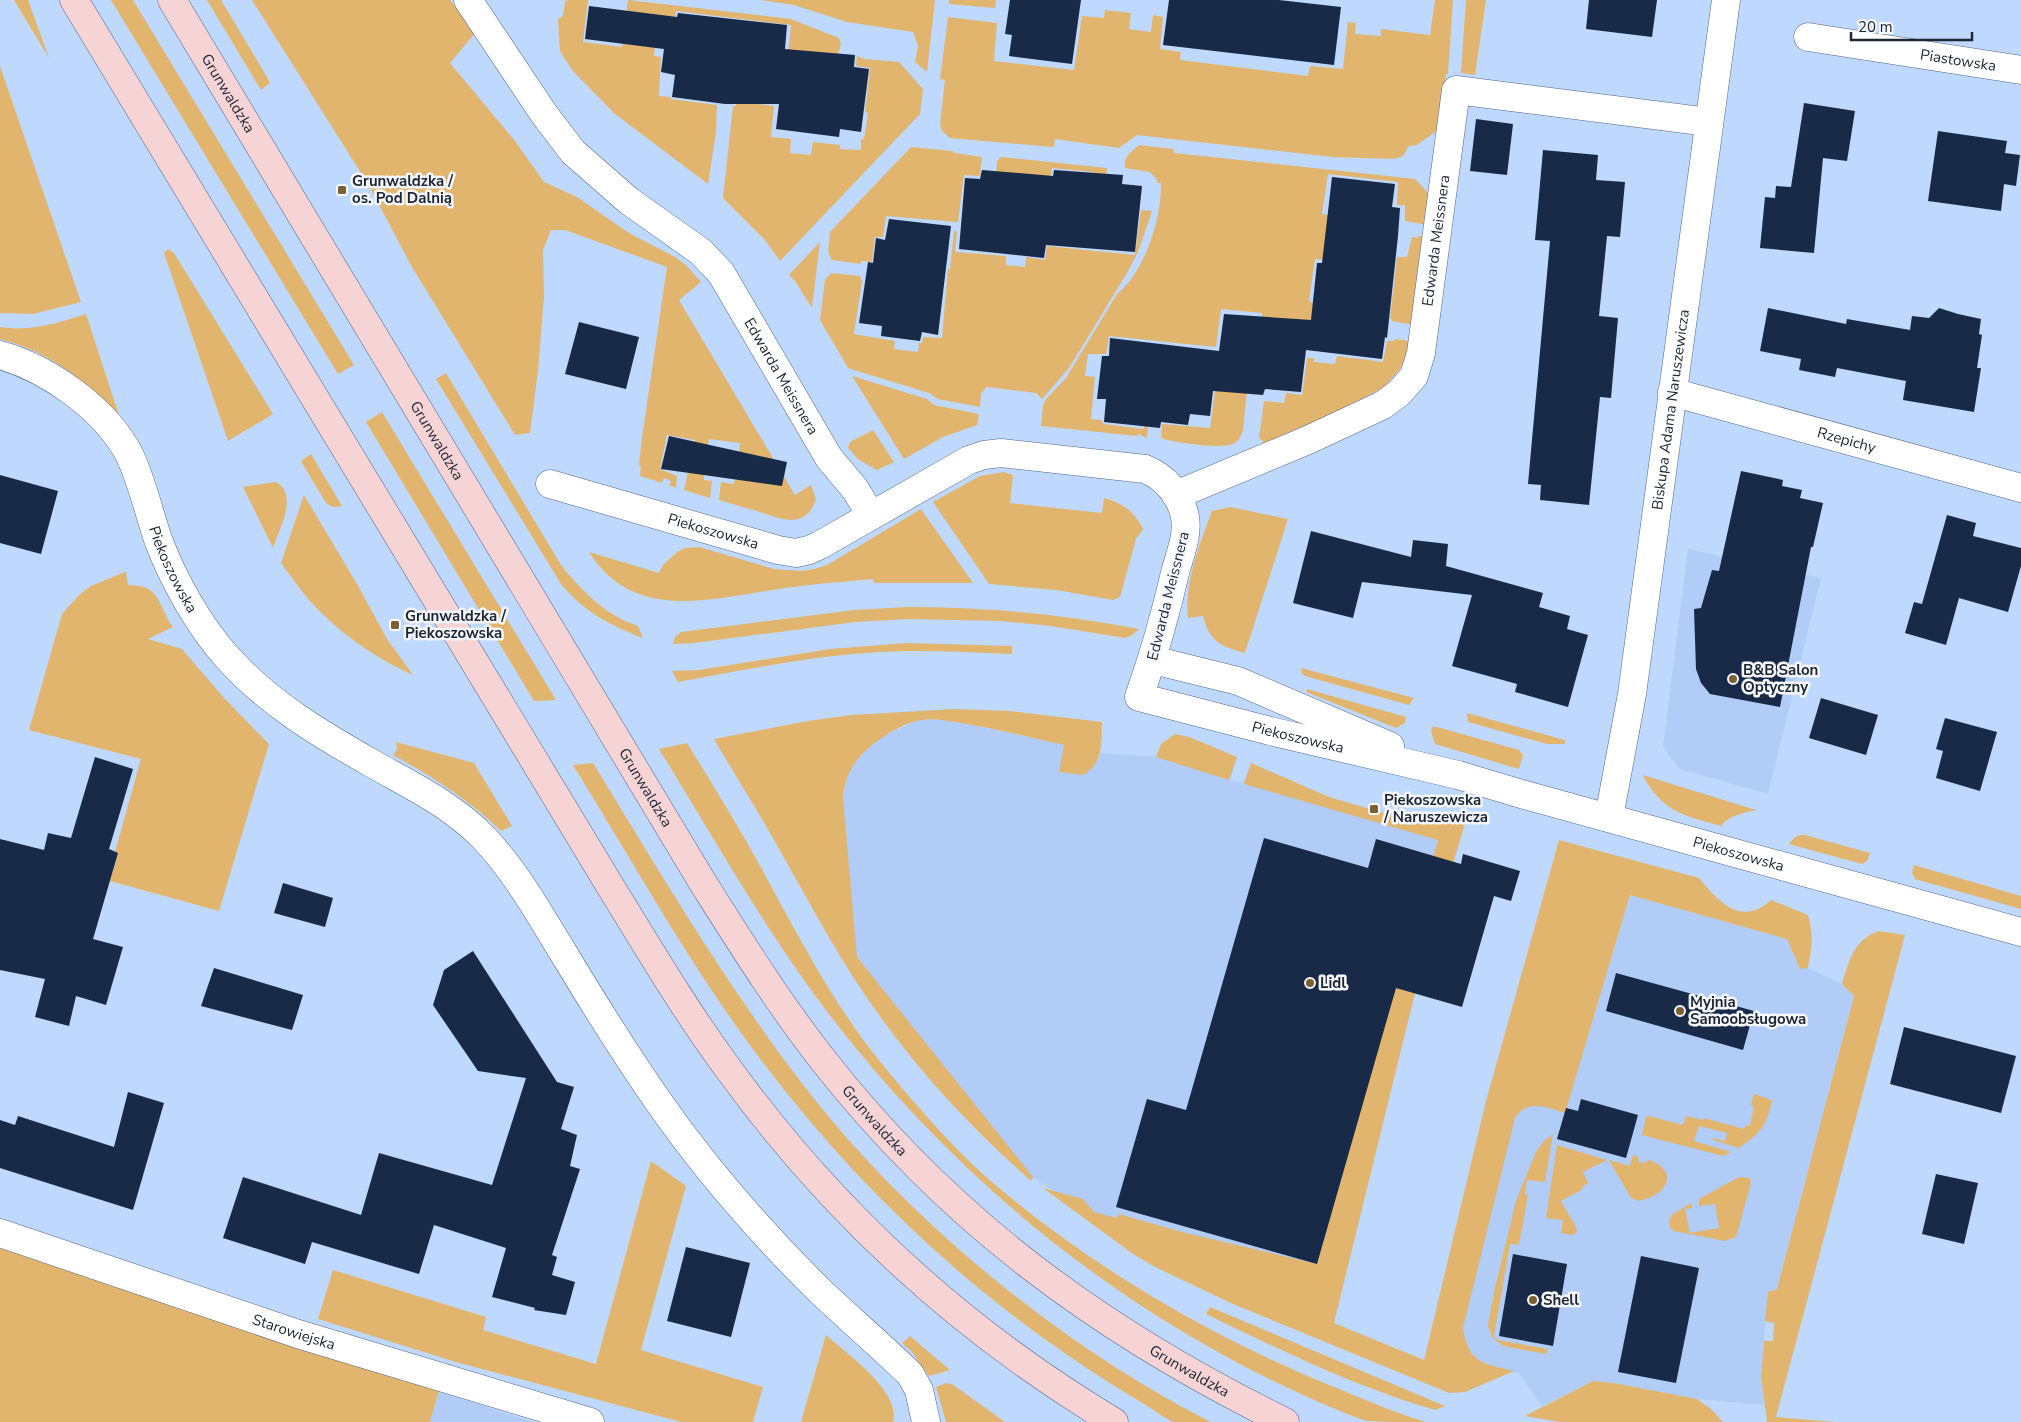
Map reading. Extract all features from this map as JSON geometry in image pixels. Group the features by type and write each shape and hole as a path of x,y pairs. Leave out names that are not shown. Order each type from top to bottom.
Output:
{"main road":[{"path":"74,0 612,889 726,1067 802,1162 849,1213 908,1270 955,1311 1000,1346 1053,1384 1114,1422"},
{"name":"Grunwaldzka","path":"172,0 703,883 781,1004 824,1061 865,1110 913,1162 947,1196 1019,1259 1093,1313 1137,1342 1207,1382 1285,1422"}],"street":[{"name":"Edwarda Meissnera","path":"468,0 544,114 573,152 630,200 701,252 721,273 829,458 855,489 871,515 969,460 984,455 1001,453 1145,470 1165,481 1182,506 1185,517 1185,534 1153,660 1139,697"},
{"name":"Biskupa Adama Naruszewicza","path":"1608,817 1632,694 1726,0"},
{"name":"Piastowska","path":"1808,37 2021,70"},
{"name":"Edwarda Meissnera","path":"1176,495 1383,406 1399,393 1414,376 1421,353 1456,90 1709,122"},
{"name":"Piekoszowska","path":"0,355 19,360 59,381 109,426 128,453 143,488 160,542 189,604 224,654 272,701 318,732 377,767 432,796 453,811 482,836 503,860 521,882 606,1023 660,1104 722,1185 756,1225 822,1292 910,1374 919,1390 926,1422"},
{"name":"Rzepichy","path":"1672,392 2021,488"},
{"name":"Piekoszowska","path":"550,484 748,543 796,553 820,545 871,515"},
{"name":"Piekoszowska","path":"1153,660 1238,681 1458,775"},
{"name":"Piekoszowska","path":"1139,697 1270,731 1458,775 2021,932"},
{"name":"Starowiejska","path":"0,1233 298,1334 590,1422"}],"shaded area":[{"path":"14,0 28,0 49,58"},
{"path":"111,0 133,0 354,365 338,374"},
{"path":"207,0 221,0 270,83 261,90"},
{"path":"252,0 450,0 477,31 450,63 515,141 544,182 577,197 629,233 675,257 686,265 701,282 679,300 795,495 811,485 816,499 812,509 800,519 792,520 719,500 721,482 734,484 740,443 709,439 704,480 712,481 710,498 684,490 695,440 667,435 660,469 677,476 676,488 669,485 671,481 664,478 662,483 640,476 641,466 639,465 642,438 667,267 565,230 551,230 543,250 544,296 538,371 530,433 515,435 412,267 368,184"},
{"path":"588,0 583,42 622,47 628,0 791,19 839,38 841,44 836,63 787,64 791,25 676,11 673,29 657,28 654,56 661,57 659,96 717,105 716,132 708,184 615,114 572,70 560,51 558,19 563,16 565,1"},
{"path":"761,0 935,0 927,72 915,62 918,46 913,32 847,22 794,5"},
{"path":"949,0 996,0 995,8 949,4"},
{"path":"1435,0 1453,0 1448,74 1446,74 1438,130 1417,145 1409,146 1403,156 1394,159 1333,157 1137,135 1119,148 1055,139 1054,147 950,138 942,131 940,124 945,80 940,79 948,17 997,23 994,61 1074,70 1082,16 1104,18 1105,10 1131,13 1129,29 1151,32 1153,15 1163,17 1160,49 1181,52 1180,60 1308,76 1310,66 1343,69 1348,22 1356,23 1355,34 1381,36 1381,29 1430,35"},
{"path":"1466,0 1486,0 1475,75 1461,73"},
{"path":"857,56 865,59 899,62 923,89 920,114 780,261 765,240 723,198 733,106 736,106 736,101 774,106 771,137 791,139 790,153 811,155 813,142 840,145 840,149 861,150 861,139 864,139 868,113 865,112 870,68 856,66"},
{"path":"0,66 81,302 33,314 0,313"},
{"path":"1139,145 1174,149 1174,153 1415,179 1429,194 1428,225 1405,221 1405,205 1397,205 1398,182 1328,174 1322,214 1330,215 1326,260 1315,259 1309,301 1315,304 1313,329 1262,321 1262,313 1221,309 1216,347 1109,336 1106,354 1088,354 1085,376 1095,377 1091,419 1101,420 1104,424 1144,429 1145,425 1148,426 1147,438 1138,434 1137,436 1041,426 1043,405 1046,399 1066,378 1117,294 1136,272 1150,243 1161,197 1161,183 1157,183 1157,180 1150,172 1125,168 1126,158"},
{"path":"911,147 952,151 982,157 980,176 964,175 958,222 886,216 883,237 875,237 872,262 861,261 861,264 832,260 828,252 830,232"},
{"path":"1001,157 1107,168 1106,180 1093,179 1093,172 1052,168 1049,190 996,179 997,161"},
{"path":"1141,210 1152,211 1138,252 1127,273 1069,368 1042,399 1036,393 987,387 981,393 980,407 938,399 929,393 848,368 820,320 825,280 831,273 860,276 862,281 854,334 895,341 894,349 918,352 919,343 922,343 923,337 942,338 948,269 950,269 954,231 957,231 955,252 1006,256 1006,265 1025,267 1026,257 1045,260 1047,246 1135,255"},
{"path":"1418,236 1425,236 1413,325 1390,319 1397,257 1407,257 1412,237 1418,238"},
{"path":"820,242 812,308 789,275"},
{"path":"168,249 174,253 273,414 228,441 164,253"},
{"path":"86,314 119,414 78,378 50,359 0,339 0,327 33,327"},
{"path":"1395,339 1410,341 1409,350 1400,369 1383,388 1261,446 1263,441 1259,438 1264,401 1284,403 1286,393 1302,395 1307,358 1314,358 1314,362 1335,364 1337,356 1383,362 1387,341 1394,341"},
{"path":"446,373 561,565 577,584 605,609 638,626 643,638 598,617 561,584 436,379"},
{"path":"852,376 927,399 934,405 979,414 977,425 943,437 904,459"},
{"path":"1247,389 1243,431 1241,437 1233,444 1219,446 1197,445 1161,438 1162,424 1210,428 1215,391"},
{"path":"382,412 556,700 534,701 366,422"},
{"path":"873,430 894,462 877,470 859,460 848,448 850,442"},
{"path":"311,454 342,506 333,507 326,503 301,461"},
{"path":"1004,472 1013,475 1010,503 1102,513 1104,498 1123,506 1132,513 1143,529 1136,539 1120,597 1113,600 1056,590 989,584 933,502 980,476"},
{"path":"276,482 283,488 287,504 283,522 273,548 243,487"},
{"path":"304,495 387,639 413,675 370,652 332,623 309,600 281,563"},
{"path":"1230,507 1288,519 1245,653 1217,642 1209,632 1203,616 1188,618 1188,591 1194,563 1212,511"},
{"path":"921,509 973,583 874,583 873,579 802,586 700,600 675,601 651,598 628,589 607,574 589,552 659,573 663,565 677,552 685,548 699,547 774,569 802,571 827,565"},
{"path":"1688,549 1821,578 1768,794 1680,769 1663,747"},
{"path":"126,572 128,585 147,588 153,592 173,627 148,639 182,649 225,699 269,744 219,911 110,881 118,853 115,852 141,759 29,730 62,614 79,595 91,586"},
{"path":"907,607 966,608 1024,612 1139,629 1131,636 1125,638 1051,626 1000,621 907,619 855,622 694,643 673,644 675,637 681,632 854,610"},
{"path":"907,643 1012,646 1012,654 921,651 843,655 772,665 678,682 672,671 699,670 830,649"},
{"path":"1301,668 1414,698 1409,705 1305,676"},
{"path":"1307,689 1406,717 1405,723 1396,728 1306,692"},
{"path":"955,709 1009,711 1102,722 1098,758 1084,775 1059,772 1064,745 955,722 930,719 921,720 888,734 865,751 851,769 844,790 843,798 857,957 1033,1177 1031,1181 952,1104 916,1063 882,1019 840,956 714,739 808,721 851,715"},
{"path":"1467,713 1565,740 1565,744 1547,744 1468,722"},
{"path":"930,719 968,724 1064,745 1099,759 1100,753 1156,757 1161,744 1175,734 1189,737 1237,757 1230,780 1243,783 1251,763 1329,797 1417,823 1465,823 1415,993 1333,1323 1159,1260 1032,1177 854,958 843,798 848,773 858,758 880,738 919,720"},
{"path":"1433,726 1519,750 1523,755 1519,769 1435,744 1431,731"},
{"path":"1175,734 1189,737 1237,757 1229,780 1156,757 1161,744"},
{"path":"396,742 474,763 512,826 501,831 450,790 393,755 397,749"},
{"path":"687,743 741,833 825,983 859,1035 951,1143 983,1174 1038,1219 1078,1248 1162,1302 1249,1349 1294,1370 1382,1407 1426,1422 1363,1420 1298,1393 1238,1363 1154,1314 1100,1278 1000,1198 908,1108 865,1060 802,978 759,914 659,749"},
{"path":"593,763 722,971 778,1052 848,1140 941,1233 992,1278 1100,1357 1156,1392 1211,1422 1171,1421 1066,1354 980,1289 939,1254 862,1179 791,1098 758,1056 708,985 573,765"},
{"path":"1251,763 1329,797 1417,823 1465,823 1415,993 1334,1323 1424,1360 1486,1101 1559,840 1699,878 1723,903 1740,911 1760,908 1771,900 1808,915 1812,936 1811,953 1808,968 1800,969 1787,939 1630,895 1565,1113 1544,1107 1531,1106 1525,1108 1515,1118 1463,1328 1465,1340 1473,1355 1486,1364 1514,1371 1465,1392 1449,1393 1233,1304 1157,1268 1133,1254 1043,1188 1083,1199 1094,1212 1117,1218 1119,1214 1182,1232 1317,1264 1438,840 1244,784"},
{"path":"1643,776 1756,810 1732,817 1721,826 1696,819 1667,805 1659,798"},
{"path":"1800,835 1870,853 1867,861 1862,864 1789,844 1795,837"},
{"path":"1914,865 2021,896 2021,909 1915,879 1912,873"},
{"path":"1630,895 1787,939 1799,968 1808,968 1842,984 1854,996 1777,1289 1768,1293 1761,1377 1764,1405 1697,1399 1614,1383 1593,1381 1542,1406 1519,1373 1484,1364 1477,1360 1464,1338 1463,1328 1511,1127 1519,1112 1530,1105 1538,1105 1565,1112"},
{"path":"1879,931 1905,935 1776,1417 1835,1422 1767,1422 1761,1377 1764,1341 1773,1341 1774,1323 1765,1321 1768,1292 1777,1289 1854,996 1842,984 1850,959 1858,945 1864,939"},
{"path":"1754,1094 1772,1100 1770,1109 1762,1128 1753,1138 1739,1148 1713,1140 1713,1138 1725,1141 1727,1133 1699,1126 1694,1141 1731,1152 1723,1156 1642,1135 1646,1117 1649,1116 1683,1125 1686,1116 1703,1120 1704,1118 1744,1129 1746,1125 1750,1126 1754,1107 1751,1105"},
{"path":"1553,1134 1545,1182 1527,1180 1525,1194 1528,1195 1519,1245 1510,1244 1494,1336 1498,1340 1548,1349 1546,1354 1503,1346 1492,1337 1488,1325 1516,1201 1536,1152 1544,1141"},
{"path":"1557,1145 1607,1160 1583,1172 1588,1183 1582,1187 1583,1189 1561,1201 1577,1229 1573,1235 1561,1233 1563,1220 1546,1218"},
{"path":"1633,1155 1638,1157 1639,1162 1645,1163 1648,1160 1661,1166 1667,1177 1664,1187 1660,1192 1639,1201 1631,1198 1609,1160 1630,1166"},
{"path":"651,1161 686,1186 641,1350 763,1387 753,1422 681,1422 456,1362 318,1319 333,1270 486,1317 483,1330 596,1364"},
{"path":"1739,1177 1750,1178 1751,1183 1736,1237 1725,1241 1674,1231 1670,1228 1669,1220 1673,1214 1691,1203 1692,1208 1685,1209 1690,1233 1719,1228 1715,1204 1699,1206 1699,1199"},
{"path":"0,1246 296,1348 439,1391 430,1422 0,1422"},
{"path":"1210,1307 1445,1406 1435,1410 1347,1379 1206,1314"},
{"path":"826,1335 881,1386 894,1410 893,1422 801,1422"},
{"path":"910,1336 950,1370 929,1376 912,1352 902,1343"},
{"path":"1593,1381 1614,1383 1697,1399 1711,1409 1723,1422 1560,1422 1525,1416"},
{"path":"946,1383 952,1384 1005,1422 946,1422 936,1387"},
{"path":"439,1391 532,1422 430,1422"}],"building":[{"path":"1010,0 1081,0 1072,64 1009,56 1012,35 1005,34"},
{"path":"1169,0 1279,0 1341,7 1334,65 1163,45"},
{"path":"1589,0 1657,0 1652,37 1586,29"},
{"path":"589,6 677,17 678,13 787,25 785,49 855,55 854,67 869,69 861,132 840,129 839,137 776,129 779,104 725,104 672,97 675,75 661,72 664,49 585,39"},
{"path":"1804,103 1855,111 1847,161 1823,158 1814,253 1760,248 1765,197 1775,198 1776,186 1791,187"},
{"path":"1476,119 1513,124 1507,175 1470,171"},
{"path":"1938,131 2007,141 2005,153 2020,155 2016,186 2004,184 2001,211 1928,201"},
{"path":"1543,150 1598,155 1596,180 1625,182 1620,237 1607,236 1599,316 1618,318 1611,398 1600,397 1589,505 1540,500 1541,485 1528,484 1550,241 1535,240"},
{"path":"982,170 1053,176 1054,170 1123,175 1122,184 1142,186 1135,252 1046,245 1044,258 959,249 965,178 980,179"},
{"path":"1332,177 1395,184 1392,207 1400,208 1398,236 1387,338 1385,337 1382,359 1306,350 1301,392 1265,389 1263,395 1213,391 1210,416 1190,414 1188,425 1161,422 1160,428 1104,422 1106,399 1097,399 1102,356 1109,356 1110,338 1219,351 1224,314 1311,320 1317,263 1322,263"},
{"path":"889,219 951,226 938,335 922,332 920,341 881,336 882,326 859,323 868,262 873,263 876,238 885,240"},
{"path":"1768,308 1846,324 1847,319 1910,330 1912,316 1929,318 1939,308 1981,319 1979,334 1982,335 1977,368 1981,368 1974,412 1903,400 1906,381 1837,368 1835,377 1799,370 1801,359 1760,351"},
{"path":"579,322 639,337 626,389 565,374"},
{"path":"669,436 787,462 782,486 661,469"},
{"path":"1741,471 1783,480 1782,486 1802,490 1800,498 1823,503 1813,547 1811,547 1780,707 1710,694 1701,683 1696,669 1694,609 1701,608 1712,570 1719,571"},
{"path":"0,475 58,491 41,554 0,543"},
{"path":"1947,515 1976,523 1973,536 2021,548 2021,566 2008,612 1959,598 1946,645 1905,633 1914,602 1922,604"},
{"path":"1311,531 1411,557 1413,540 1448,544 1446,566 1543,593 1539,607 1570,616 1567,629 1588,635 1568,707 1515,692 1517,684 1452,666 1472,595 1362,582 1353,618 1293,603"},
{"path":"1821,698 1878,715 1866,755 1809,738"},
{"path":"1945,718 1997,732 1980,791 1936,778 1943,751 1936,749"},
{"path":"95,757 133,769 109,849 118,853 93,939 123,947 106,1005 76,996 69,1026 35,1017 45,979 0,970 0,839 44,850 48,833 71,838"},
{"name":"Lidl","path":"1264,838 1368,868 1376,839 1461,864 1463,854 1520,871 1511,901 1494,896 1462,1007 1396,988 1317,1264 1116,1207 1147,1099 1186,1110"},
{"path":"283,883 333,898 325,927 274,913"},
{"path":"473,951 557,1082 574,1087 561,1129 577,1135 570,1166 580,1169 552,1255 557,1257 552,1275 575,1282 566,1315 534,1310 535,1308 492,1297 506,1248 434,1225 419,1274 312,1242 305,1264 223,1238 243,1177 361,1215 379,1153 492,1185 526,1078 478,1071 433,1005 444,970"},
{"path":"214,968 303,995 292,1030 201,1006"},
{"name":"Myjnia Samoobsługowa","path":"1616,973 1754,1011 1743,1050 1606,1011"},
{"path":"1904,1027 2016,1056 2001,1113 1890,1084"},
{"path":"128,1092 164,1103 133,1210 0,1168 0,1120 15,1125 18,1116 114,1147"},
{"path":"1581,1099 1638,1115 1626,1158 1557,1139 1566,1108 1578,1111"},
{"path":"1936,1174 1978,1183 1964,1244 1922,1234"},
{"path":"686,1247 750,1263 731,1337 667,1321"},
{"name":"Shell","path":"1513,1254 1567,1264 1553,1346 1499,1336"},
{"path":"1641,1256 1699,1268 1676,1383 1618,1372"}],"place":[{"name":"Grunwaldzka / os. Pod Dalnią","path":"342,190"},
{"name":"Grunwaldzka / Piekoszowska","path":"395,625"},
{"name":"B&B Salon Optyczny","path":"1733,679"},
{"name":"Piekoszowska / Naruszewicza","path":"1374,809"},
{"name":"Lidl","path":"1310,983"},
{"name":"Myjnia Samoobsługowa","path":"1680,1011"},
{"name":"Shell","path":"1533,1300"}]}
